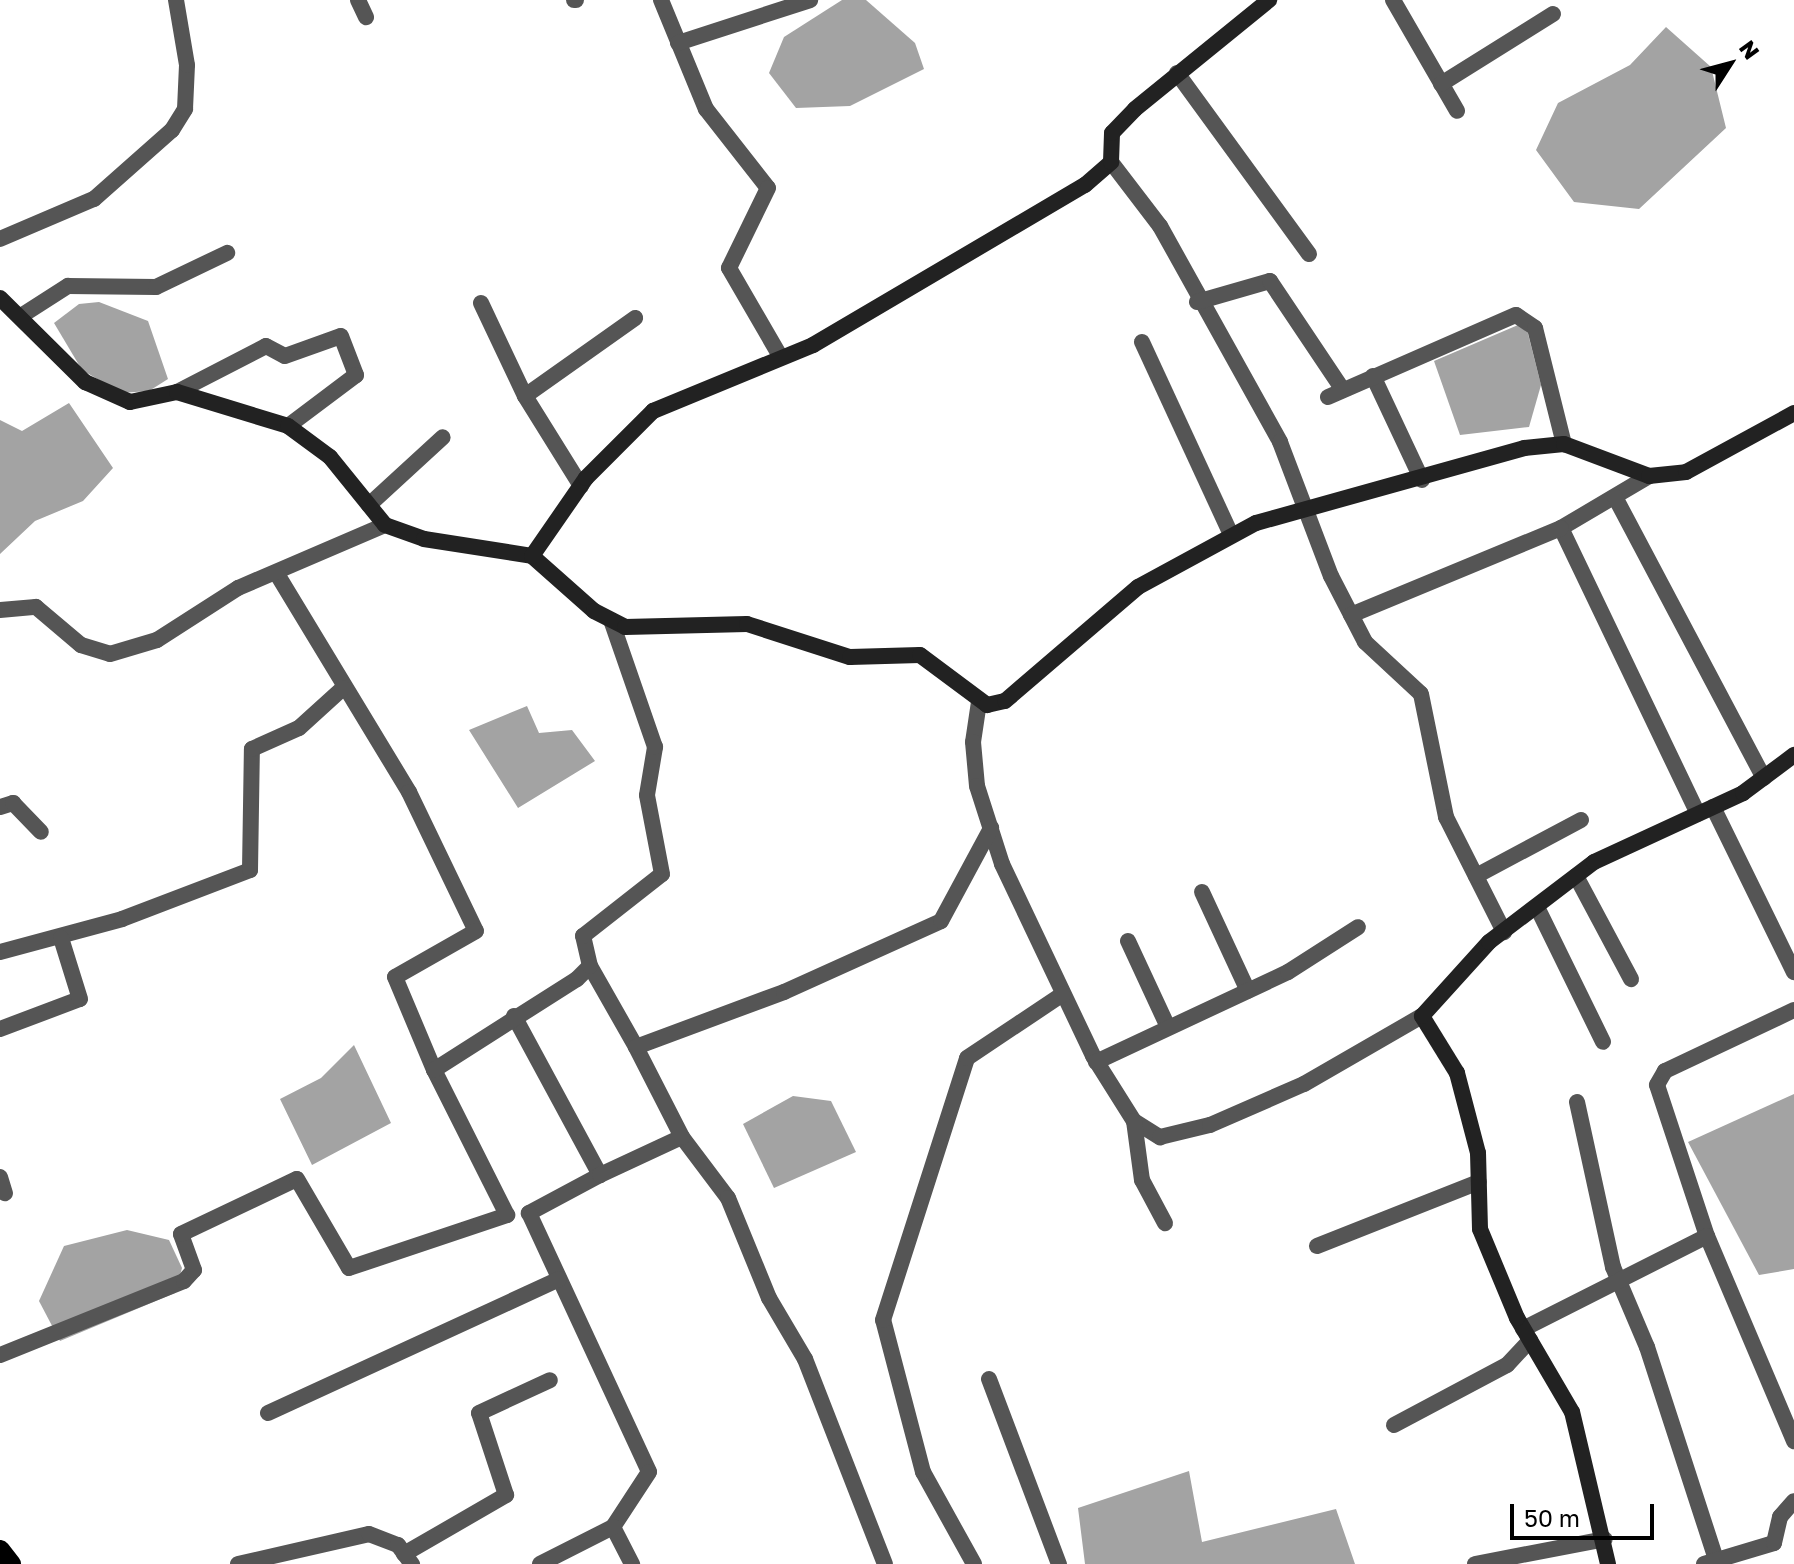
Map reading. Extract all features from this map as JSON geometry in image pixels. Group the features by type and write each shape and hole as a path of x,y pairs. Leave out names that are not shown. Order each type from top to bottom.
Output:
{"main road":[{"path":"0,1550 11,1564"}],"street":[{"path":"0,239 94,199 172,130 185,109 187,65 176,0"},
{"path":"358,0 366,17"},
{"path":"661,0 706,109 768,188 729,268 780,356"},
{"path":"678,43 781,4 810,0"},
{"path":"1269,0 1177,73 1112,133 1111,162 1160,226 1197,302 1280,442 1351,615 1382,662 1421,694 1446,817 1504,932"},
{"path":"1393,0 1457,111"},
{"path":"1441,84 1553,14"},
{"path":"1177,73 1309,254"},
{"path":"532,556 581,486 653,411 780,356 813,345 1085,185 1111,162"},
{"path":"21,316 68,286 156,287 227,253"},
{"path":"1197,302 1270,281 1336,393 1516,315 1535,328 1564,444"},
{"path":"0,298 85,382 130,402 177,392 266,346 285,356 341,336 356,375 288,426"},
{"path":"481,303 525,396 581,486"},
{"path":"525,396 635,318"},
{"path":"1142,342 1231,535"},
{"path":"1373,376 1422,480"},
{"path":"177,392 288,426 330,457 385,525 424,539 532,556 611,620 625,627 747,624 850,657 920,655 979,702 1005,701 1138,587 1231,535 1524,448 1564,444 1649,476"},
{"path":"1351,615 1561,528 1649,476 1686,472 1794,413"},
{"path":"369,505 443,437"},
{"path":"1615,497 1764,778"},
{"path":"0,610 36,607 81,645 110,654 157,640 238,588 277,574 385,525"},
{"path":"1561,528 1706,810 1794,972"},
{"path":"0,1355 184,1281 194,1270 181,1234 297,1179 349,1268 507,1215 434,1070 395,977 476,931 409,792 343,688 277,574"},
{"path":"611,620 655,747 647,795 662,874 583,936 590,966 682,1137 728,1198 769,1298 805,1359 885,1564"},
{"path":"0,952 61,938 250,870 252,749 299,728 343,688"},
{"path":"979,702 973,742 991,828 1096,1062 1134,1121 1142,1180 1165,1223"},
{"path":"1134,1121 1160,1137 1210,1125 1304,1084 1422,1016 1504,932 1576,876 1764,778 1794,755"},
{"path":"0,807 13,803 41,832"},
{"path":"1476,876 1581,820"},
{"path":"636,1047 784,992 941,921 991,828"},
{"path":"1576,876 1631,979"},
{"path":"1202,892 1248,991"},
{"path":"1537,907 1603,1042"},
{"path":"1096,1062 1248,991 1358,927"},
{"path":"0,1029 80,999 61,938"},
{"path":"1128,941 1168,1027"},
{"path":"434,1070 590,966"},
{"path":"974,1564 923,1472 883,1320 967,1058 1063,994"},
{"path":"1794,1010 1657,1078 1707,1236 1794,1441"},
{"path":"514,1016 600,1175"},
{"path":"1422,1016 1457,1073 1479,1182 1480,1229 1527,1334 1572,1412 1605,1539 1608,1564"},
{"path":"1577,1102 1618,1280 1711,1563 1774,1543 1780,1517 1794,1501"},
{"path":"540,1564 613,1527 649,1472 529,1213 600,1175 682,1137"},
{"path":"1317,1246 1479,1182"},
{"path":"1394,1425 1507,1365 1527,1334 1618,1280 1707,1236"},
{"path":"268,1413 559,1279"},
{"path":"989,1379 1059,1564"},
{"path":"238,1564 369,1534 408,1559 506,1495 479,1413 550,1380"},
{"path":"613,1527 632,1564"},
{"path":"1475,1564 1605,1539"}],"shaded area":[{"path":"842,0 866,0 915,43 924,69 850,106 796,108 769,73 784,37"},
{"path":"1666,27 1711,67 1726,128 1639,209 1574,202 1536,150 1558,103 1630,65"},
{"path":"99,302 148,321 168,379 149,391 121,393 82,370 54,323 79,304"},
{"path":"1525,322 1541,385 1529,427 1460,435 1434,361"},
{"path":"69,403 113,468 83,501 35,521 0,554 0,420 22,431"},
{"path":"527,706 539,733 572,730 595,761 518,808 469,730"},
{"path":"354,1045 391,1123 312,1165 280,1099 321,1078"},
{"path":"1794,1094 1794,1269 1759,1275 1688,1142"},
{"path":"793,1096 831,1101 856,1152 774,1188 743,1124"},
{"path":"127,1230 169,1240 182,1268 175,1293 60,1341 39,1301 64,1246"},
{"path":"1189,1471 1202,1542 1336,1509 1355,1564 1085,1564 1078,1508"}]}
